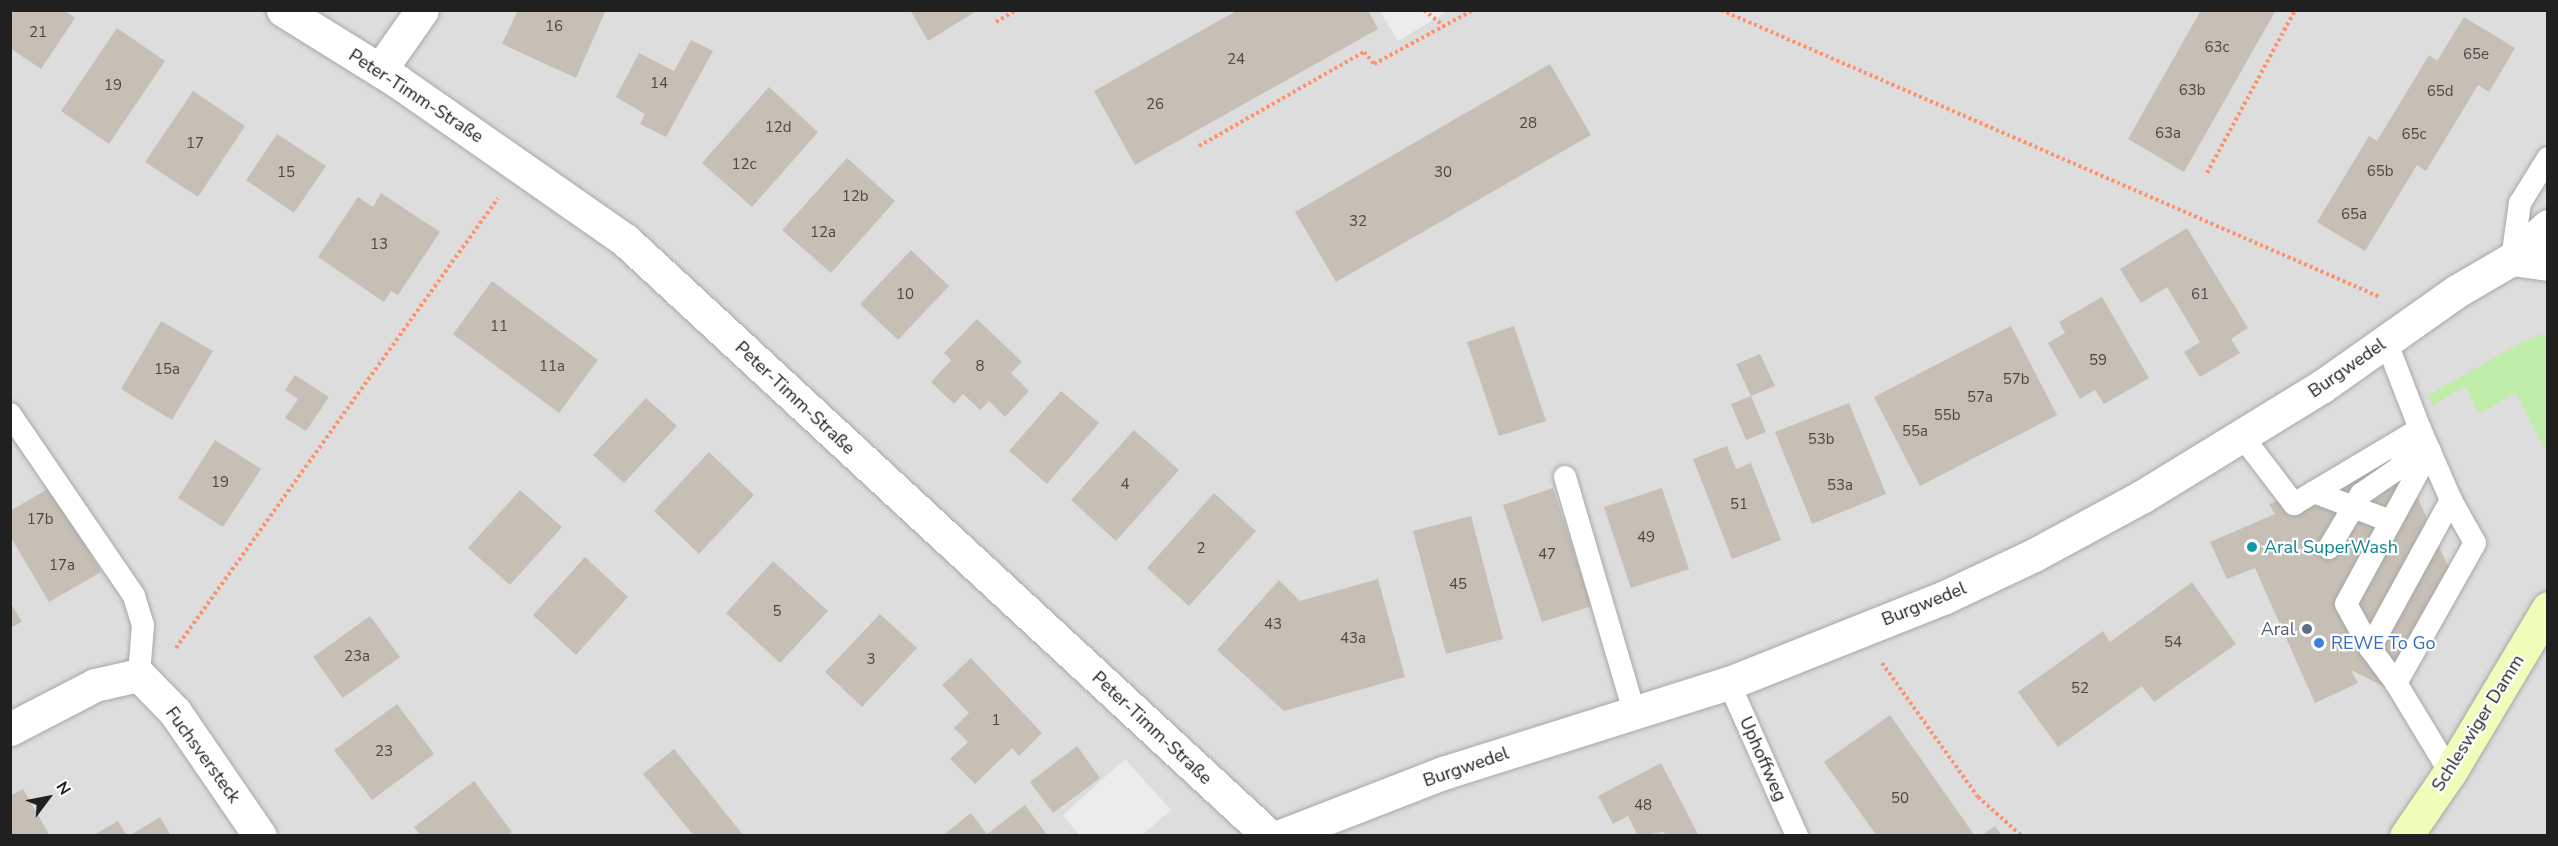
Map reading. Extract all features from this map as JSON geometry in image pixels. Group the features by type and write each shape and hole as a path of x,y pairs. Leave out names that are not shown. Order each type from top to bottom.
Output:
{"main road":[{"name":"Schleswiger Damm","path":"2406,836 2450,771 2547,608"}],"street":[{"name":"Peter-Timm-Straße","path":"283,10 380,70 625,240 1269,836"},
{"path":"380,70 422,10"},
{"name":"Burgwedel","path":"1281,836 1319,830 1443,773 1728,682 1943,598 2034,555 2143,496 2321,387 2394,335 2512,259 2547,226"},
{"path":"2512,259 2547,264"},
{"path":"10,729 95,685 139,675"},
{"name":"Fuchsversteck","path":"139,675 175,712 260,836"}],"lane":[{"path":"2512,259 2520,203 2547,158"},
{"path":"2394,335 2421,429 2451,500 2475,543 2396,683"},
{"path":"10,414 134,596 143,625 139,675"},
{"path":"2242,436 2294,504 2421,429"},
{"path":"2330,548 2361,494 2399,468 2421,429"},
{"path":"2430,450 2346,604 2370,648 2396,683 2450,771"},
{"path":"1565,477 1634,712"},
{"path":"2314,492 2390,521"},
{"path":"2370,648 2451,500"},
{"name":"Uphoffweg","path":"1728,682 1797,836"}],"path":[{"path":"996,22 1016,10"},
{"path":"1424,10 1444,26"},
{"path":"1199,146 1364,52 1374,64 1473,10"},
{"path":"1721,10 2379,295 2394,335"},
{"path":"2207,173 2295,10"},
{"path":"139,675 180,645 495,204 518,164"},
{"path":"1859,631 1978,797 2022,836"}],"shaded area":[{"path":"11,11 2547,11 2547,835 11,835"},
{"path":"1380,11 1448,11 1398,41"},
{"path":"1125,759 1171,810 1142,835 1079,835 1063,815"}],"green space":[{"path":"2547,332 2547,455 2516,393 2479,414 2465,386 2432,406 2428,395 2515,346"}],"building":[{"path":"15,10 64,10 75,18 41,69 10,48 10,17"},
{"path":"518,10 606,10 576,78 502,44"},
{"path":"910,10 978,10 928,41"},
{"path":"1238,10 1368,10 1378,29 1135,165 1094,91"},
{"path":"2201,10 2276,10 2184,172 2128,139"},
{"path":"2464,17 2515,48 2489,92 2478,85 2426,171 2417,165 2365,251 2317,222 2369,136 2377,141 2429,55 2437,61"},
{"path":"117,28 165,61 109,144 61,111"},
{"path":"691,40 713,51 666,137 640,124 645,114 616,97 639,53 674,71"},
{"path":"1550,64 1591,135 1336,282 1295,212"},
{"path":"769,87 818,132 752,207 702,163"},
{"path":"193,91 245,126 198,197 145,162"},
{"path":"277,134 326,166 294,213 246,180"},
{"path":"847,158 895,201 831,273 782,230"},
{"path":"381,193 440,232 398,295 391,291 384,302 318,257 358,197 373,207"},
{"path":"2187,228 2248,328 2231,339 2240,353 2200,377 2184,352 2200,342 2167,287 2141,303 2120,269"},
{"path":"911,250 949,286 898,340 860,304"},
{"path":"492,281 598,360 559,413 453,334"},
{"path":"2102,297 2149,378 2104,404 2095,390 2080,399 2048,343 2065,333 2059,322"},
{"path":"977,319 1022,362 1011,373 1029,391 1005,417 989,401 980,410 963,394 954,404 931,382 951,360 944,353"},
{"path":"161,321 213,351 172,420 121,389"},
{"path":"1514,326 1546,421 1499,436 1467,342"},
{"path":"2011,326 2057,415 1920,486 1874,397"},
{"path":"1760,354 1775,386 1751,396 1736,364"},
{"path":"295,375 329,397 306,431 285,418 298,399 285,390"},
{"path":"1061,391 1099,423 1047,484 1009,451"},
{"path":"1751,396 1766,432 1746,440 1731,404"},
{"path":"646,398 677,426 624,483 593,455"},
{"path":"1849,403 1886,494 1812,524 1775,432"},
{"path":"1134,430 1179,470 1116,541 1071,500"},
{"path":"215,440 261,469 223,527 178,498"},
{"path":"1727,446 1736,469 1751,463 1781,540 1732,559 1693,459"},
{"path":"2396,449 2451,573 2387,688 2351,670 2358,683 2315,703 2255,568 2227,579 2210,542 2275,514 2269,504"},
{"path":"709,452 754,495 699,554 654,511"},
{"path":"51,487 101,572 49,602 10,536 10,511"},
{"path":"1553,488 1592,606 1542,622 1503,505"},
{"path":"1662,488 1689,569 1631,588 1604,507"},
{"path":"520,490 562,527 510,585 468,548"},
{"path":"1214,493 1256,531 1189,606 1147,568"},
{"path":"1471,516 1503,639 1446,654 1413,531"},
{"path":"585,557 628,597 576,655 533,615"},
{"path":"773,561 828,611 780,663 726,613"},
{"path":"1378,579 1405,677 1284,711 1217,650 1279,580 1300,601"},
{"path":"2192,582 2236,644 2154,702 2142,686 2058,747 2018,692 2103,631 2110,642"},
{"path":"10,602 22,622 10,628"},
{"path":"880,614 917,648 862,707 825,672"},
{"path":"370,616 400,657 343,698 313,657"},
{"path":"971,658 1042,733 1019,756 1012,748 975,784 950,759 968,742 954,728 969,713 942,685"},
{"path":"397,704 434,754 372,800 334,750"},
{"path":"1890,715 1975,836 1877,836 1824,762"},
{"path":"1077,746 1100,778 1053,813 1030,782"},
{"path":"674,749 744,836 694,836 643,774"},
{"path":"1661,763 1699,836 1666,836 1664,832 1638,836 1628,816 1613,824 1598,796"},
{"path":"474,781 512,832 508,836 421,836 414,827"},
{"path":"23,789 50,836 10,836 10,796"},
{"path":"1025,805 1048,836 942,836 971,813 987,834"},
{"path":"160,817 171,836 129,836"},
{"path":"118,821 127,836 92,836"},
{"path":"1995,826 2002,836 1981,836"}],"place":[{"name":"Aral SuperWash","path":"2252,547"},
{"name":"Aral","path":"2307,629"},
{"name":"REWE To Go","path":"2319,643"}]}
